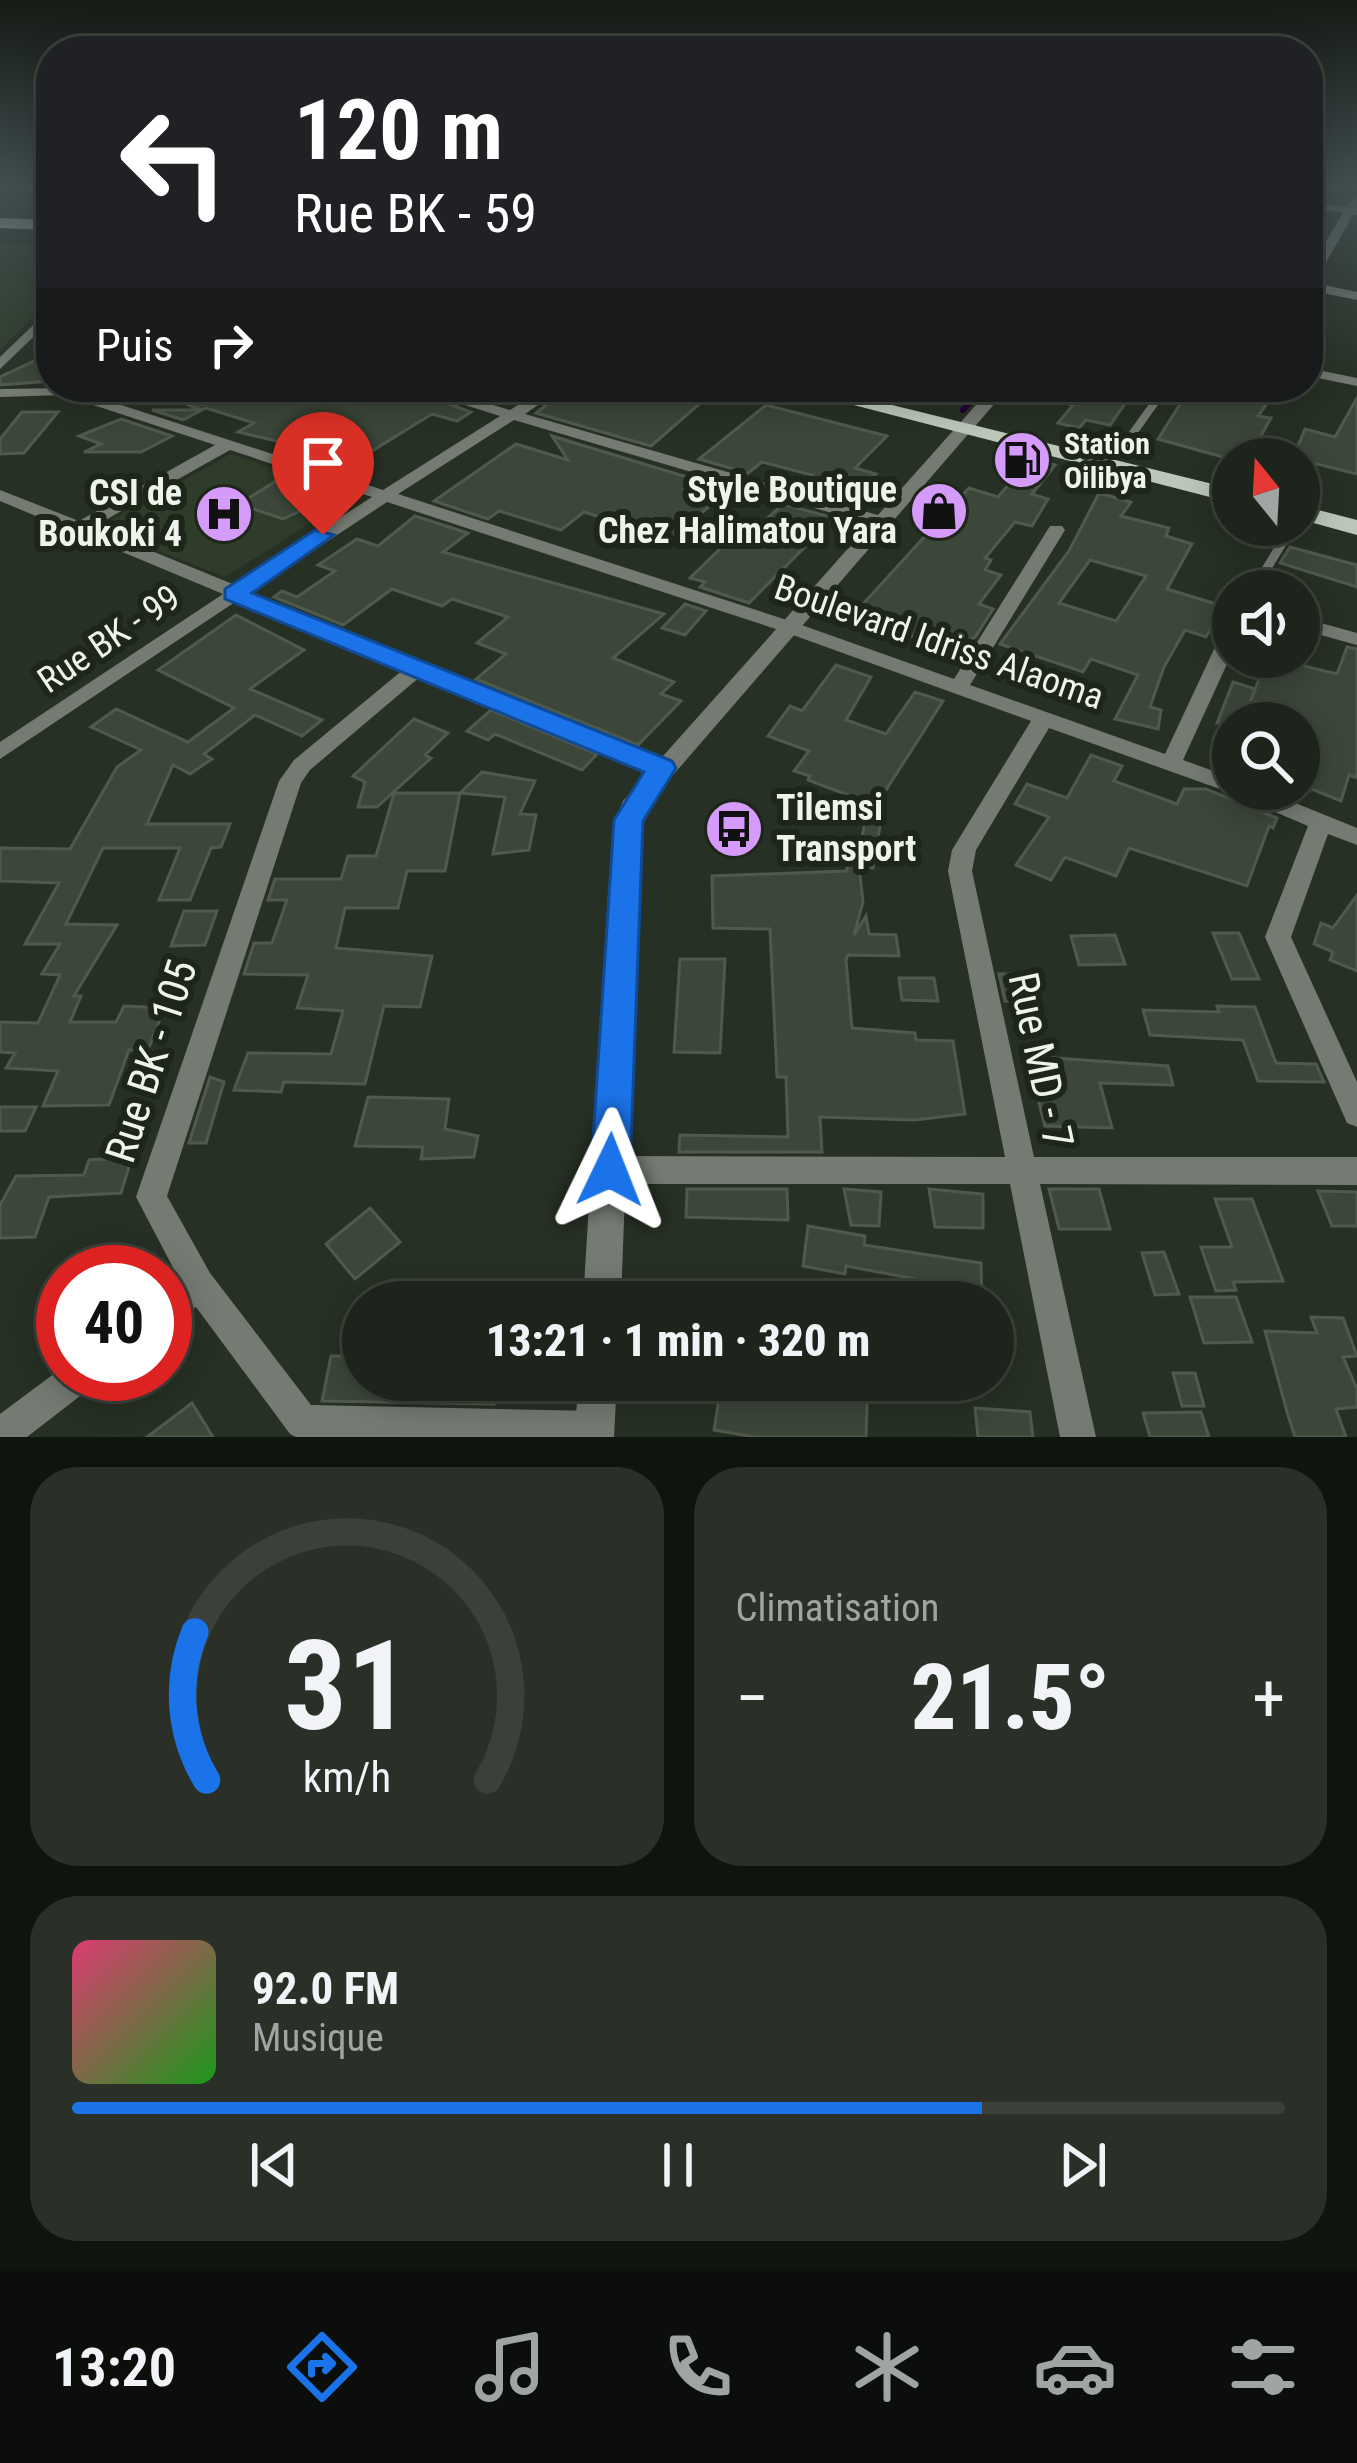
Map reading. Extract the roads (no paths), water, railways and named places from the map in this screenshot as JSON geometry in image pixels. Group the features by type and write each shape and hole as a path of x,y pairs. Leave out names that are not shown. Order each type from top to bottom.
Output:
{"main road":[{"path":"864,402 1212,477"},
{"path":"897,402 1212,490"},
{"path":"1320,504 1357,514"},
{"path":"1320,518 1357,528"}],"street":[{"path":"1323,288 1357,296"},
{"path":"0,365 36,328"},
{"path":"1323,375 1357,382"},
{"name":"Boulevard Idriss Alaoma","path":"0,393 36,391"},
{"name":"Boulevard Idriss Alaoma","path":"106,402 960,685 1212,778"},
{"path":"468,402 882,522"},
{"name":"Rue BK - 99","path":"0,752 234,594 533,402"},
{"path":"603,1281 628,820 662,768 987,402"},
{"path":"79,528 229,444"},
{"path":"0,495 662,768"},
{"path":"960,685 1056,530"},
{"path":"1320,629 1357,639"},
{"name":"Rue BK - 105","path":"416,670 302,765 290,781 152,1185 154,1207 199,1284 302,1422 594,1433"},
{"path":"1172,761 1212,675"},
{"name":"Rue MD - 7","path":"1044,718 960,861 1078,1437"},
{"name":"Boulevard Idriss Alaoma","path":"1291,810 1357,837"},
{"path":"1321,822 1278,937 1357,1114"},
{"path":"610,1170 1357,1171"},
{"path":"192,1289 199,1284"},
{"path":"0,1436 46,1401"},
{"path":"594,1433 596,1401"}],"lane":[{"path":"1118,454 1155,402"}],"waterway":[{"path":"963,410 971,402"}],"place":[{"name":"Station Oilibya","path":"1022,460"},
{"name":"Style Boutique Chez Halimatou Yara","path":"939,511"},
{"name":"CSI de Boukoki 4","path":"224,514"},
{"name":"Tilemsi Transport","path":"734,829"}]}
